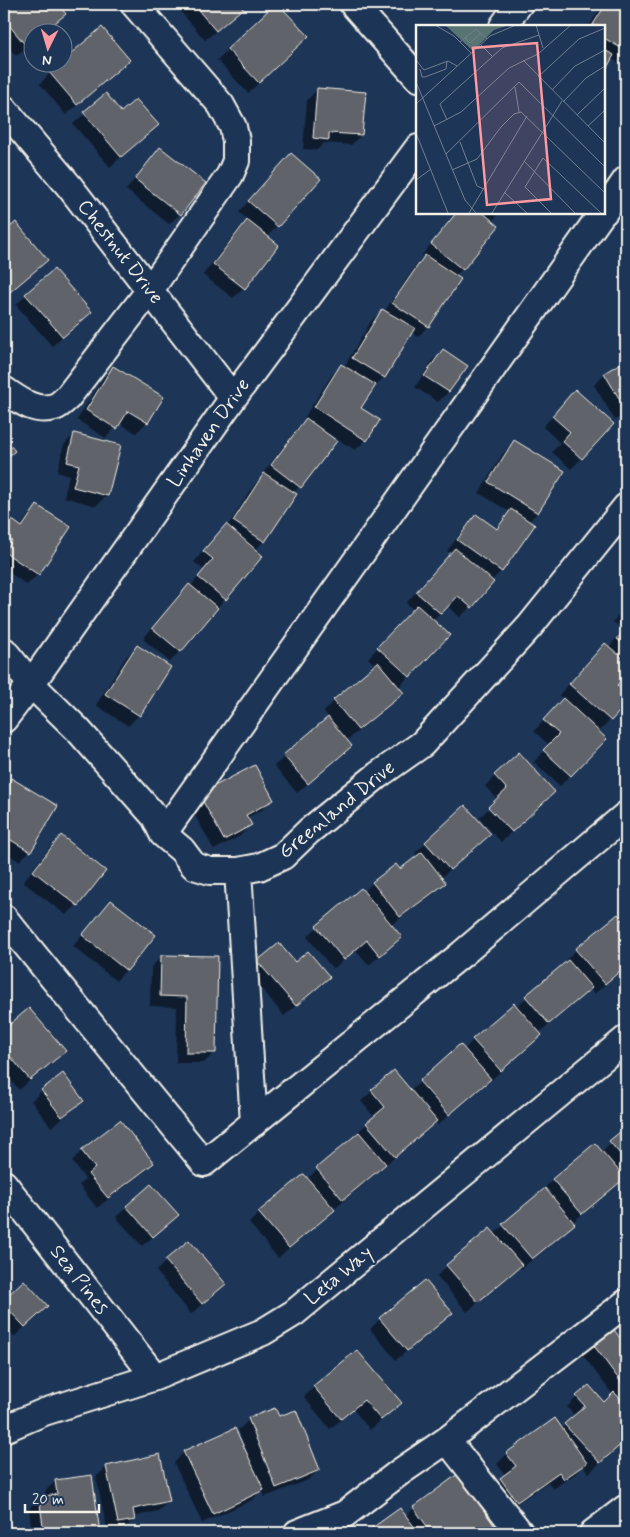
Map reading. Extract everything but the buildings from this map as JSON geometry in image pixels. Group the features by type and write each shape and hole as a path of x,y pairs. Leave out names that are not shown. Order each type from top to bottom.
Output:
{"street":[{"path":"4,390 22,403 39,409 55,407 67,398 150,290 230,175 236,160 236,141 233,127 221,105 134,4"},
{"path":"353,4 416,76"},
{"path":"504,25 519,4"},
{"name":"Chestnut Drive","path":"4,109 70,187 233,398"},
{"name":"Linhaven Drive","path":"4,720 233,398 416,151"},
{"path":"605,211 626,180"},
{"path":"162,834 603,214"},
{"name":"Greenland Drive","path":"4,651 31,684 78,730 155,817 162,834 182,850 194,866 210,871 238,871 259,867 283,856 310,831 371,781 422,744 530,626 626,507"},
{"path":"4,918 204,1163 462,954 626,816"},
{"path":"238,871 254,1123"},
{"name":"Leta Way","path":"4,1429 44,1412 155,1377 262,1332 294,1313 626,1039"},
{"name":"Sea Pines","path":"8,1200 155,1377"},
{"path":"297,1533 345,1514 400,1472 447,1440 626,1303"},
{"path":"447,1440 520,1533"},
{"path":"593,1533 626,1508"}]}
